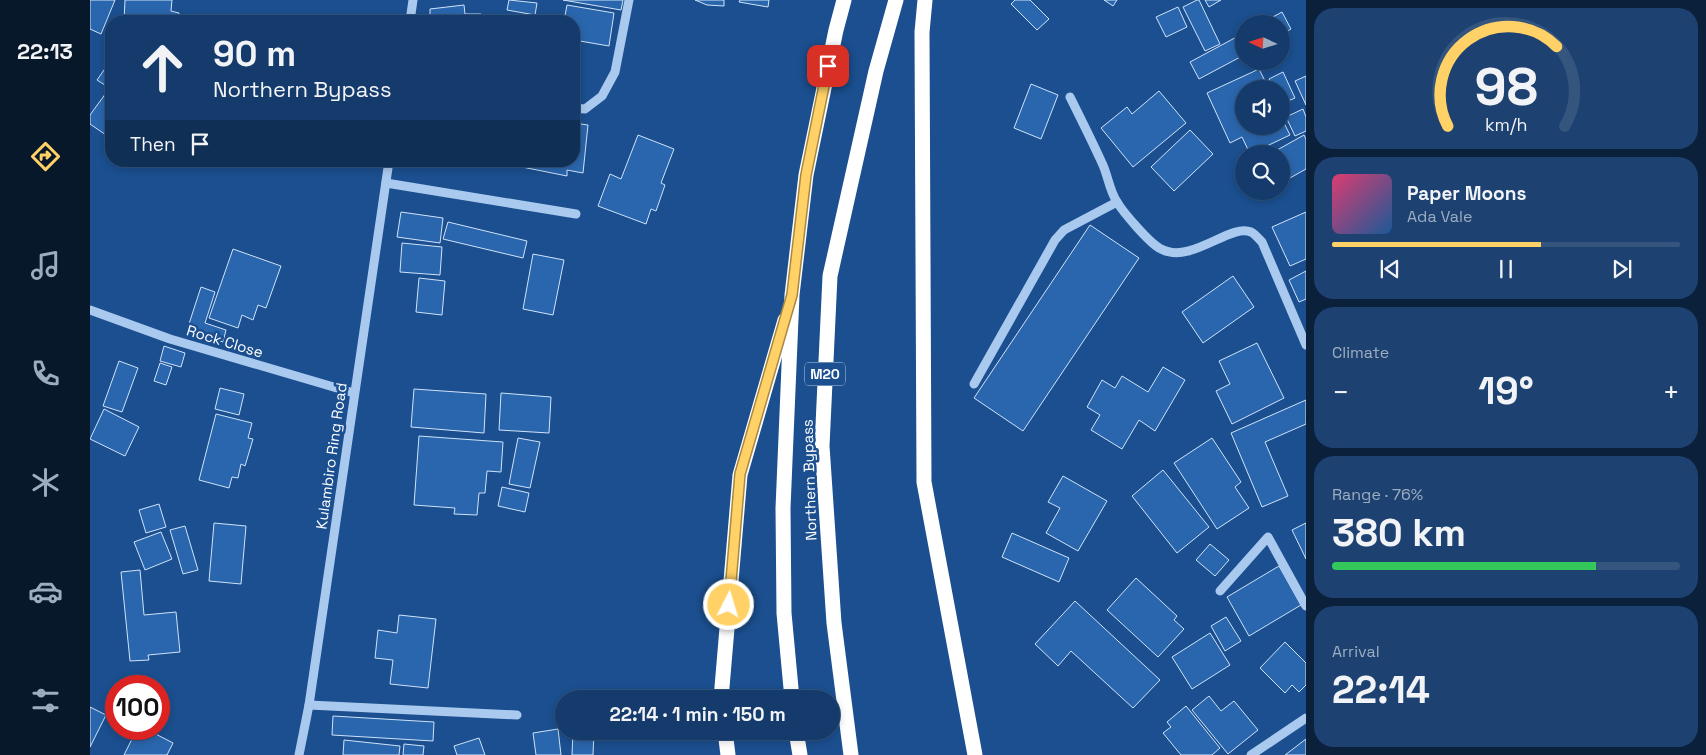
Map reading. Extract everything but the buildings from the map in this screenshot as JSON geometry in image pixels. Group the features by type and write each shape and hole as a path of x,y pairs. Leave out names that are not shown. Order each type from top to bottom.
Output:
{"highway":[{"name":"Northern Bypass","path":"791,690 784,613 783,518 792,295 806,175 844,0"},
{"name":"Northern Bypass","path":"851,755 834,623 822,446 830,276 876,71 896,0"},
{"path":"925,0 922,32 924,482 975,755"},
{"path":"722,690 740,474 792,295"},
{"path":"726,740 728,755"},
{"path":"798,740 800,755"}],"street":[{"path":"411,15 413,0"},
{"path":"580,109 585,109 602,96 615,72 629,0"},
{"path":"1070,97 1103,165 1117,202 1150,241 1161,250 1176,253 1192,250 1242,230 1252,233 1262,242 1306,345"},
{"name":"Kulambiro Ring Road","path":"299,755 309,705 388,167"},
{"path":"386,183 576,214"},
{"path":"974,384 1055,240 1064,230 1117,202"},
{"name":"Rock Close","path":"90,310 170,339 354,393"},
{"path":"1220,591 1268,537 1306,606"},
{"path":"309,705 517,714"},
{"path":"1251,755 1306,718"}],"route":[{"path":"729,605 740,474 792,295 806,175 828,66"}]}
